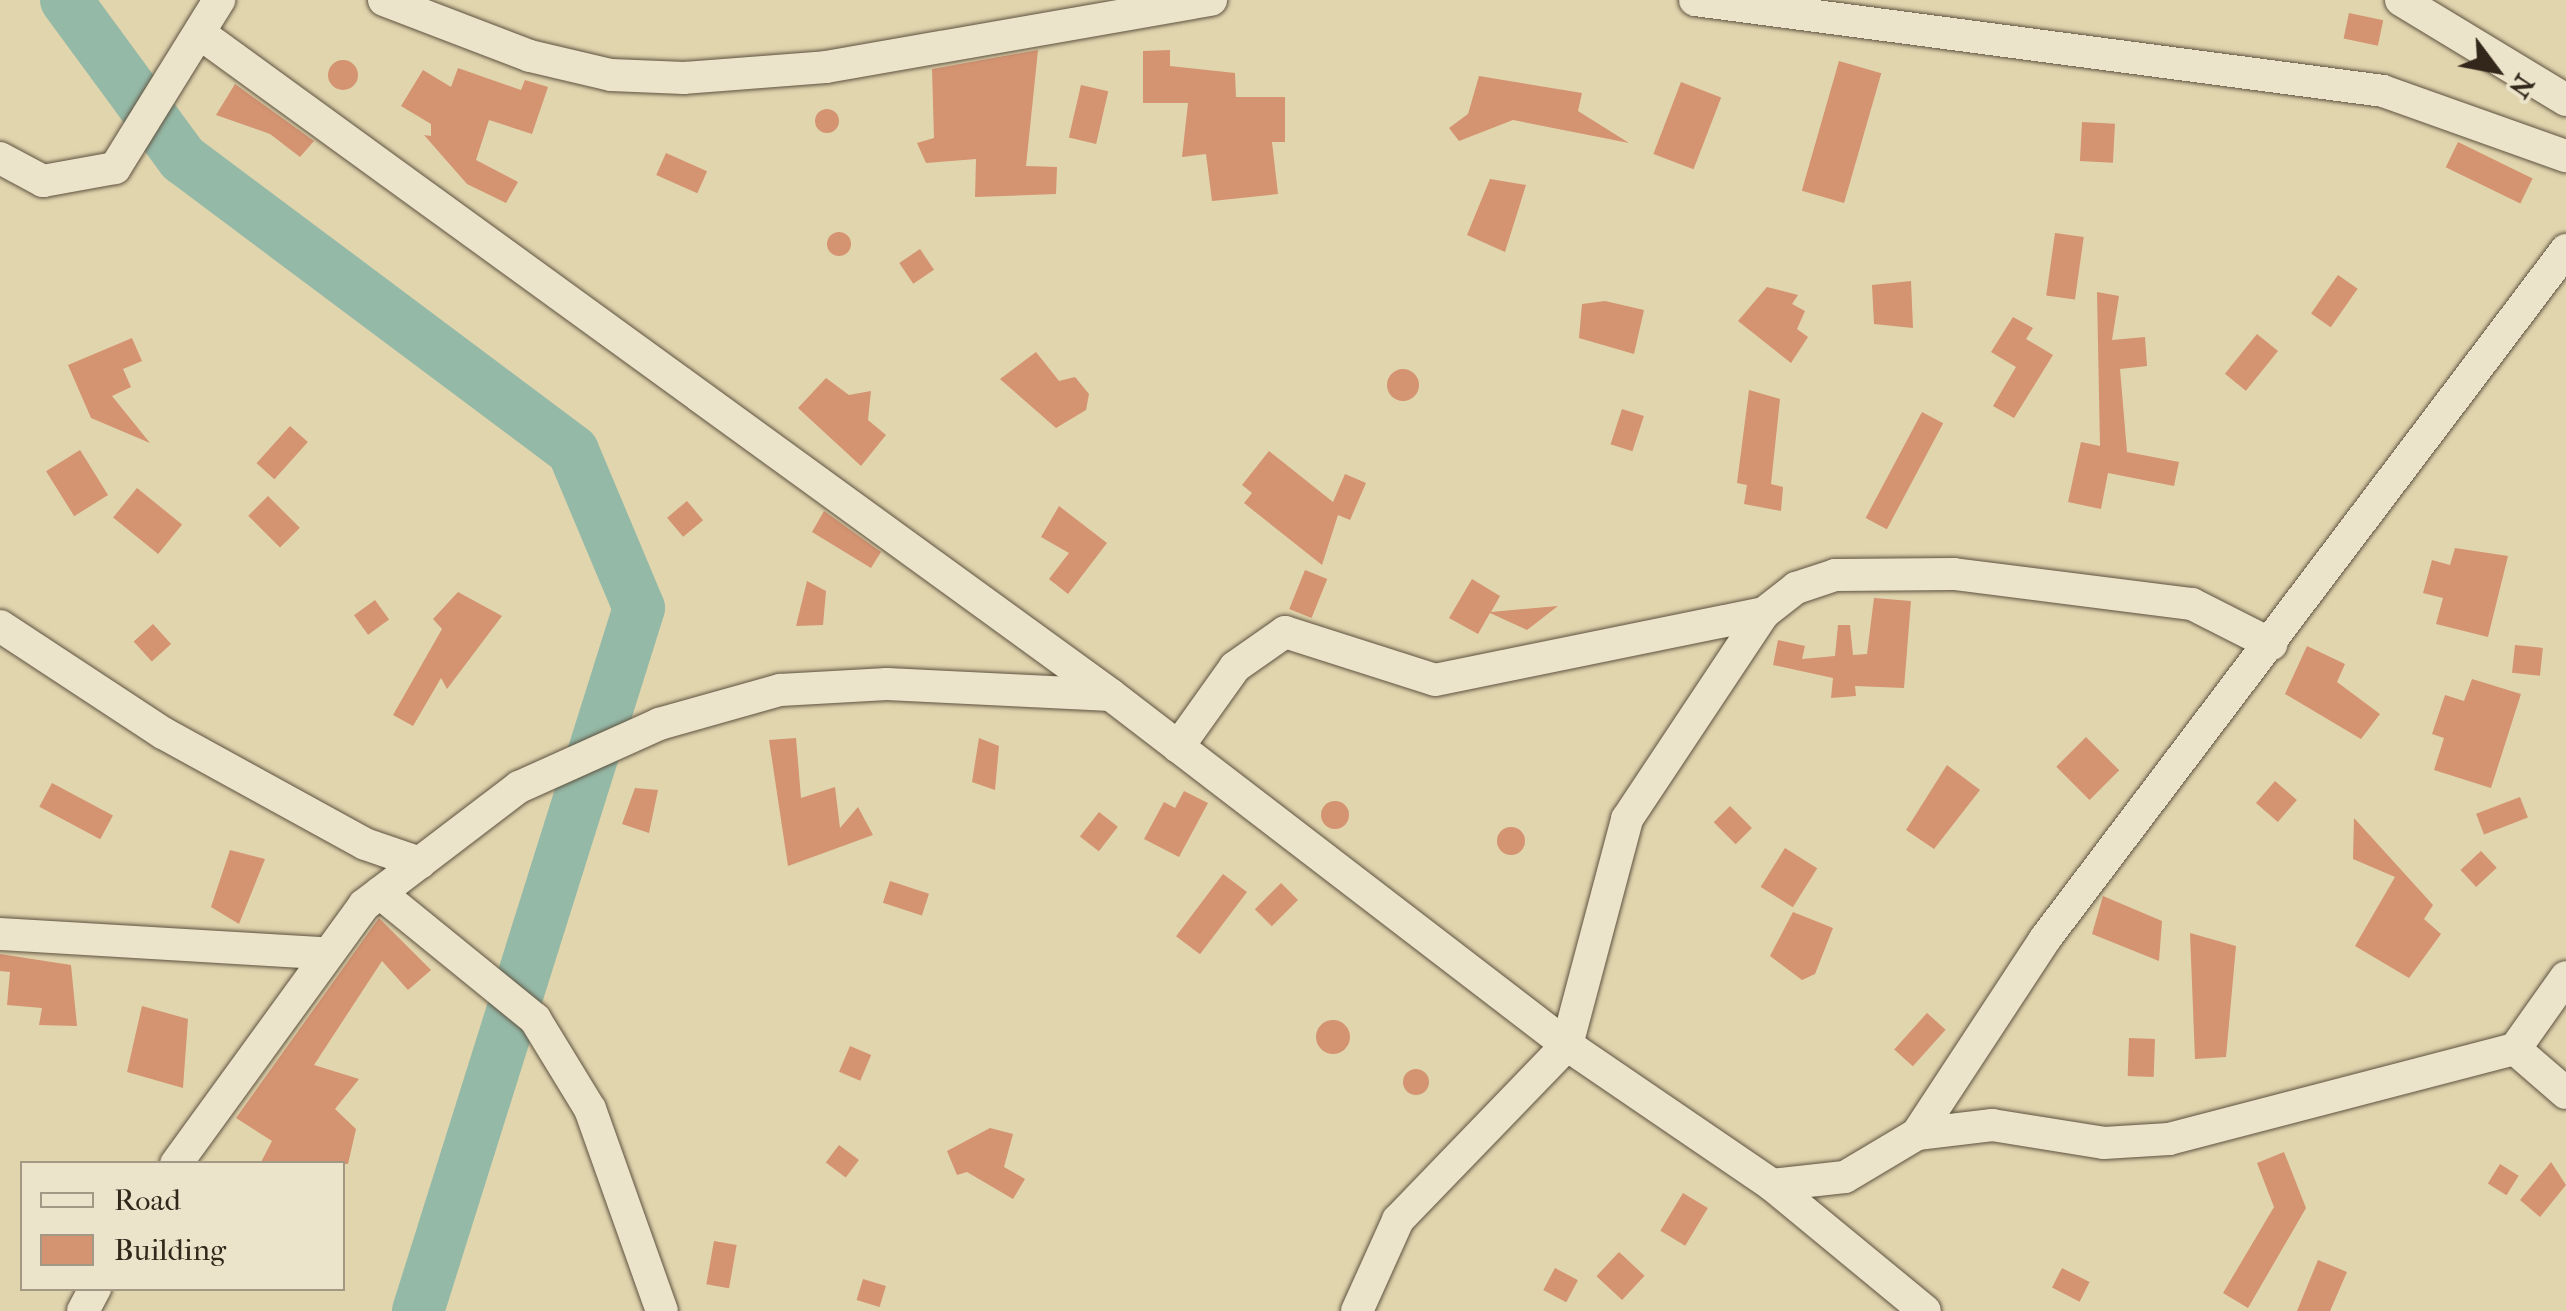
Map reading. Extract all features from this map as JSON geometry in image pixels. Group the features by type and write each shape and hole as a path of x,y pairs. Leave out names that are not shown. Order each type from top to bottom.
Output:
{"street":[{"path":"0,158 43,181 115,168 202,35 219,0"},
{"path":"384,0 530,56 611,75 684,78 826,67 1211,0"},
{"path":"1694,0 2383,91 2566,156"},
{"path":"2401,0 2566,100"},
{"path":"202,35 1112,695 1567,1045 1772,1185 1925,1311"},
{"path":"1916,1134 2044,939 2566,250"},
{"path":"1357,1311 1398,1220 1567,1045 1628,819 1764,613 1796,588 1834,575 1954,574 2192,604 2271,644"},
{"path":"1178,747 1235,666 1284,632 1435,680 1764,613"},
{"path":"0,626 163,733 365,844 420,863"},
{"path":"178,1161 324,953 380,893 519,787 658,724 780,690 888,684 1112,695"},
{"path":"380,893 535,1019 590,1108 662,1311"},
{"path":"0,934 324,953"},
{"path":"1772,1185 1845,1176 1916,1134 1992,1125 2104,1142 2169,1139 2516,1049 2566,977"},
{"path":"2516,1049 2566,1093"}],"building":[{"path":"2349,13 2383,20 2378,46 2344,38"},
{"path":"1038,50 1026,166 1057,167 1056,194 975,197 976,159 926,163 917,143 934,138 932,69"},
{"path":"1170,50 1170,66 1235,73 1236,97 1285,97 1285,142 1272,142 1278,194 1212,201 1206,154 1182,157 1188,103 1143,103 1143,51"},
{"path":"343,60 354,64 358,75 354,86 343,90 332,86 328,75 332,64"},
{"path":"1839,61 1881,73 1844,203 1802,191"},
{"path":"458,68 521,90 525,80 548,87 532,134 489,120 476,160 518,182 506,203 467,184 424,135 431,136 431,124 401,106 423,70 451,87"},
{"path":"1479,76 1582,93 1578,111 1629,143 1513,120 1459,141 1449,128 1468,114"},
{"path":"1681,82 1721,97 1694,169 1653,154"},
{"path":"235,84 314,141 300,157 270,134 216,115"},
{"path":"1081,85 1108,91 1096,144 1069,138"},
{"path":"827,109 836,112 836,130 827,133 818,130 815,121 818,112"},
{"path":"2082,122 2115,124 2113,163 2080,161"},
{"path":"2458,142 2533,178 2520,204 2446,167"},
{"path":"666,153 707,171 697,193 656,175"},
{"path":"1490,179 1526,185 1505,252 1467,235"},
{"path":"839,232 848,235 848,253 839,256 830,253 827,244 830,235"},
{"path":"2055,233 2084,237 2075,299 2046,295"},
{"path":"920,249 934,270 913,284 899,263"},
{"path":"2338,275 2358,289 2331,327 2311,314"},
{"path":"1911,281 1913,328 1874,324 1872,285"},
{"path":"1767,287 1798,295 1792,304 1805,311 1797,329 1808,337 1791,363 1738,321"},
{"path":"2097,292 2119,296 2112,340 2145,337 2147,366 2120,369 2127,452 2179,462 2174,486 2108,473 2101,509 2068,502 2081,442 2100,446"},
{"path":"1605,301 1644,310 1634,354 1579,338 1582,304"},
{"path":"2013,317 2033,328 2026,339 2053,355 2014,418 1993,406 2016,367 1991,352"},
{"path":"2257,334 2278,351 2246,391 2225,374"},
{"path":"132,338 142,361 123,369 131,387 112,396 150,443 91,418 68,365"},
{"path":"1036,352 1059,381 1075,377 1089,394 1086,410 1056,428 1000,379"},
{"path":"1403,369 1414,374 1419,385 1414,396 1403,401 1392,396 1387,385 1392,374"},
{"path":"826,378 849,395 871,391 868,420 886,435 861,466 798,408"},
{"path":"1749,390 1780,399 1771,484 1783,487 1781,511 1744,504 1747,485 1737,483"},
{"path":"1622,409 1644,416 1632,451 1611,444"},
{"path":"1922,412 1943,423 1887,529 1866,518"},
{"path":"290,426 308,442 274,479 257,463"},
{"path":"80,450 108,495 74,516 46,471"},
{"path":"1269,451 1333,502 1345,474 1366,483 1350,520 1338,515 1322,565 1244,503 1252,493 1242,485"},
{"path":"137,488 182,525 158,554 113,518"},
{"path":"268,496 300,528 280,548 248,516"},
{"path":"687,501 703,520 683,537 667,518"},
{"path":"1059,506 1107,543 1068,594 1049,579 1069,553 1041,537"},
{"path":"824,511 881,552 871,568 812,532"},
{"path":"2455,548 2508,556 2488,637 2436,624 2443,598 2423,593 2432,560 2450,565"},
{"path":"1305,570 1327,579 1312,618 1289,609"},
{"path":"1472,579 1500,596 1491,612 1558,606 1527,630 1490,613 1478,634 1449,618"},
{"path":"807,581 826,591 823,625 796,626"},
{"path":"458,592 502,616 447,689 441,678 413,726 393,715 442,629 433,619"},
{"path":"1874,598 1911,601 1904,688 1855,686 1856,696 1831,698 1833,678 1773,665 1778,640 1805,646 1802,659 1835,656 1838,625 1850,625 1853,655 1867,654"},
{"path":"375,600 389,619 368,635 354,615"},
{"path":"153,624 171,644 152,661 134,641"},
{"path":"2515,645 2543,648 2540,676 2512,673"},
{"path":"2307,646 2345,664 2337,682 2380,714 2361,739 2285,694"},
{"path":"2472,679 2521,694 2491,788 2434,770 2444,738 2432,734 2445,695 2464,701"},
{"path":"2086,737 2119,770 2090,800 2056,767"},
{"path":"796,738 801,798 835,787 840,828 858,807 873,835 788,866 769,740"},
{"path":"979,738 999,746 995,790 972,782"},
{"path":"1947,765 1980,790 1934,849 1906,830"},
{"path":"2275,781 2297,800 2278,822 2256,803"},
{"path":"52,783 113,815 100,839 39,807"},
{"path":"635,788 658,790 649,833 622,824"},
{"path":"1184,791 1208,803 1179,857 1144,839 1164,802 1175,808"},
{"path":"2520,797 2528,818 2484,834 2476,814"},
{"path":"1335,801 1345,805 1349,815 1345,825 1335,829 1325,825 1321,815 1325,805"},
{"path":"1730,806 1752,828 1736,844 1714,822"},
{"path":"1099,812 1118,827 1099,851 1080,836"},
{"path":"2354,818 2433,905 2424,919 2441,934 2409,978 2355,946 2395,877 2353,859"},
{"path":"1511,827 1521,831 1525,841 1521,851 1511,855 1501,851 1497,841 1501,831"},
{"path":"1785,848 1817,868 1793,907 1761,887"},
{"path":"230,850 265,859 239,924 211,907"},
{"path":"2481,851 2497,868 2476,887 2461,870"},
{"path":"1223,874 1247,892 1200,954 1176,936"},
{"path":"890,881 929,894 922,916 883,903"},
{"path":"1281,883 1298,900 1272,926 1255,909"},
{"path":"2103,896 2162,921 2159,961 2092,934"},
{"path":"1793,912 1833,928 1815,974 1802,980 1770,956"},
{"path":"379,918 431,970 408,990 382,961 314,1065 359,1079 335,1109 356,1129 348,1164 262,1161 272,1141 236,1118"},
{"path":"2190,933 2236,946 2226,1057 2195,1059"},
{"path":"0,954 71,965 77,1026 39,1025 42,1008 7,1005 10,972 0,971"},
{"path":"142,1006 188,1019 183,1088 127,1072"},
{"path":"1927,1013 1946,1030 1913,1066 1894,1049"},
{"path":"1333,1020 1345,1025 1350,1037 1345,1049 1333,1054 1321,1049 1316,1037 1321,1025"},
{"path":"2129,1038 2155,1039 2154,1077 2128,1076"},
{"path":"850,1046 871,1055 860,1081 839,1072"},
{"path":"1416,1069 1425,1073 1429,1082 1425,1091 1416,1095 1407,1091 1403,1082 1407,1073"},
{"path":"990,1128 1013,1134 1004,1167 1025,1179 1013,1199 967,1172 957,1175 947,1151"},
{"path":"839,1145 859,1160 846,1178 826,1163"},
{"path":"2284,1152 2306,1208 2248,1308 2223,1293 2274,1207 2257,1163"},
{"path":"2551,1162 2566,1185 2540,1217 2520,1200"},
{"path":"2500,1164 2519,1176 2506,1195 2488,1184"},
{"path":"1683,1193 1708,1208 1685,1246 1660,1231"},
{"path":"714,1241 737,1245 729,1288 706,1284"},
{"path":"1619,1252 1645,1276 1622,1300 1596,1276"},
{"path":"2318,1260 2347,1272 2330,1311 2297,1311"},
{"path":"1555,1268 1578,1280 1566,1302 1543,1290"},
{"path":"2062,1268 2090,1282 2080,1302 2052,1288"},
{"path":"863,1279 886,1286 880,1307 857,1300"}],"waterway":[{"path":"66,0 183,159 573,451 639,608 418,1311"}]}
